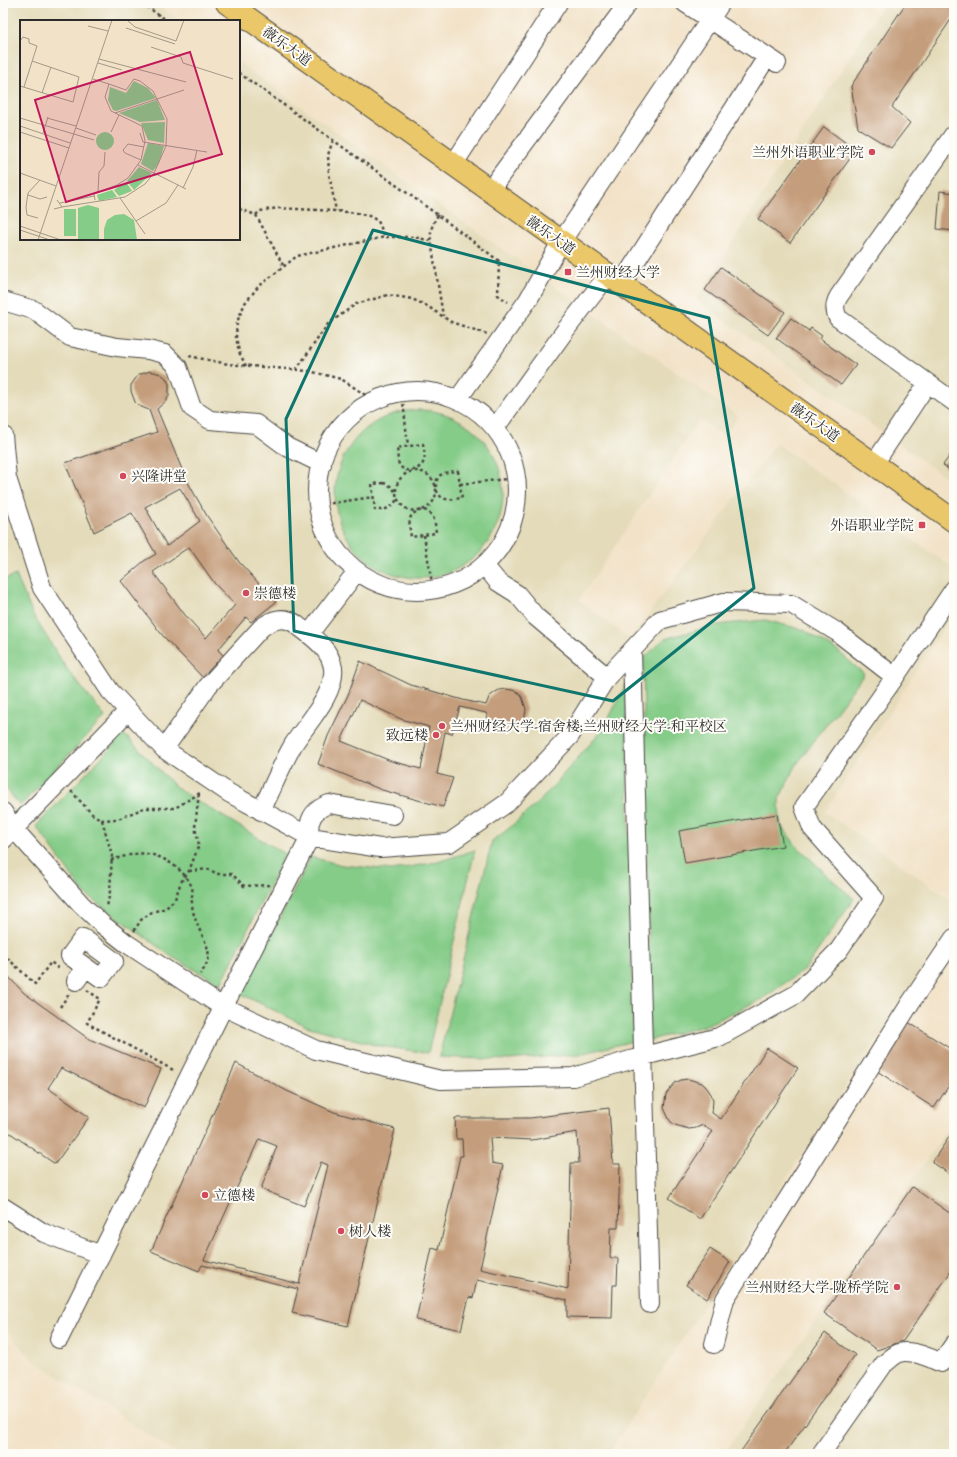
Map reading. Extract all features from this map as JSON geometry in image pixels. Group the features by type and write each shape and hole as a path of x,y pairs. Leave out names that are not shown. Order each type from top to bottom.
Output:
{"main road":[{"name":"薇乐大道","path":"227,3 954,521"}],"street":[{"path":"453,165 558,3"},
{"path":"490,191 628,3"},
{"path":"495,428 567,328 614,280 772,60 685,3"},
{"path":"458,399 528,300 561,242 721,3"},
{"path":"954,134 839,296 835,307 835,313 838,318 927,384 954,402"},
{"path":"3,301 34,310 70,337 117,347 148,350 165,354 178,367 192,408 210,420 256,424 287,448 322,464"},
{"path":"874,464 927,384"},
{"path":"402,392 430,392 458,399 482,414 495,428 513,461 516,478 516,504 508,531 498,549 484,565 460,581 433,590 419,591 391,587 357,571 335,546 325,527 319,505 319,478 322,464 333,438 341,427 362,408 375,401 402,392"},
{"path":"3,435 7,478 42,588 110,691 164,749 207,788 229,793 310,837 380,848 449,843 507,804 570,736 607,677 660,620 724,602 791,604 837,632 895,677"},
{"path":"484,565 498,582 517,594 536,617 607,677"},
{"path":"309,634 357,571"},
{"path":"3,812 9,834 81,904 114,933 224,1006 316,1050 441,1080 573,1077 644,1056 719,1037 795,995 839,950 874,898 812,828 804,807 895,677 954,589"},
{"path":"164,749 208,686 261,628 268,622 276,619 286,619 294,622 324,648 330,658 333,669 332,681 329,692 293,745 261,811"},
{"path":"632,650 650,1304"},
{"path":"9,834 128,711"},
{"path":"59,1339 224,1006 310,837 308,828 314,812 329,804 393,815"},
{"path":"81,974 101,978 114,961 99,950 114,933"},
{"path":"714,1344 725,1299 954,938"},
{"path":"3,1207 44,1233 101,1255"},
{"path":"821,1454 884,1364 898,1353 912,1353 927,1356 941,1363 954,1344"}],"path":[{"path":"142,3 166,20"},
{"path":"240,73 438,215 499,261 498,294 520,311"},
{"path":"333,140 328,155 328,174 336,210"},
{"path":"240,208 256,215 284,267"},
{"path":"256,215 260,211 278,208 336,210 369,216 378,222 385,237"},
{"path":"438,215 430,232 443,317"},
{"path":"246,366 239,352 236,337 237,322 246,303 258,287 297,256 385,237 414,237 431,241"},
{"path":"296,370 328,324 356,304 388,295 412,299 427,306 451,322 500,339"},
{"path":"165,354 184,355 228,364 309,371 341,379 375,401"},
{"path":"402,392 408,446"},
{"path":"413,470 405,470 399,464 397,448 423,444 425,458 418,469 413,470 402,476 396,488 396,494 395,503 388,509 375,510 372,484 388,484 395,489 396,494 402,505 407,509 420,511 424,510 431,514 435,521 436,533 411,537 409,520 413,514 420,511 426,509 435,500 437,487 436,483 440,476 443,473 458,471 462,498 445,498 439,494 437,487 431,476 420,470 413,470"},
{"path":"460,484 516,478"},
{"path":"319,505 373,497"},
{"path":"424,535 433,590"},
{"path":"62,779 92,814 102,820 118,819 144,808 176,808 207,788"},
{"path":"102,820 112,855 110,891 114,933 141,920 152,912 166,908 174,899 185,875 189,871 199,845 196,827 207,788"},
{"path":"111,860 132,855 147,854 159,858 185,875 192,887 192,903 196,922 206,941 209,959 206,967 191,985"},
{"path":"189,871 210,868 216,874 232,874 244,886 285,885"},
{"path":"3,954 35,984 51,962 81,974 100,999 87,1023 188,1079"}],"highlighted area":[{"path":"373,230 709,318 754,588 613,701 294,631 286,419"}],"shaded area":[{"name":"兰州财经大学-宿舍楼;兰州财经大学-和平校区","path":"3,3 155,3 179,20 20,20 20,240 240,240 240,64 738,416 725,436 699,420 579,600 630,639 776,443 954,569 954,612 825,812 954,902 954,920 608,1454 178,1454 33,1360 3,1327"},
{"name":"兰州外语职业学院","path":"884,3 954,3 954,483 696,300"},
{"name":"兰州财经大学-陇桥学院","path":"954,1120 954,1454 724,1454"}],"green space":[{"path":"411,410 427,410 451,416 466,424 479,434 489,447 497,462 502,478 502,510 497,526 489,541 479,554 466,564 443,575 427,578 411,578 387,572 372,564 359,554 349,541 338,518 335,502 335,486 341,462 349,447 359,434 372,424 395,413"},
{"path":"16,575 33,615 67,669 105,717 20,806 3,784 3,580"},
{"path":"765,620 804,630 839,652 864,674 797,764 779,799 780,824 795,844 854,899 805,969 762,999 704,1026 650,1040 643,659 664,639 716,625"},
{"path":"626,684 633,1041 580,1054 509,1060 439,1057 492,841 541,800 604,728"},
{"path":"124,734 178,789 285,854 221,984 172,957 84,893 36,826"},
{"path":"475,850 428,1053 379,1046 306,1026 241,994 311,857 342,865 392,870 437,862"}],"building":[{"path":"906,3 954,3 954,15 892,107 910,123 891,148 858,128 851,86"},
{"path":"824,127 856,150 790,243 758,219"},
{"path":"940,191 954,193 954,231 937,229"},
{"path":"721,267 785,312 768,335 705,290"},
{"path":"791,318 809,331 811,328 822,336 820,339 856,365 841,385 776,338"},
{"path":"150,371 161,374 166,378 169,384 169,396 157,409 186,479 207,516 239,562 276,602 251,622 246,617 218,650 229,661 206,681 163,636 121,581 144,561 156,554 132,513 94,532 65,463 157,432 149,410 139,406 135,402 131,391 131,385 138,375","holes":["180,488 200,521 167,546 145,507","189,547 215,584 235,605 206,638 185,615 153,572"]},
{"path":"954,450 954,473 943,465"},
{"name":"致远楼","path":"360,661 411,685 486,705 489,697 499,690 512,690 518,692 522,697 526,709 525,716 518,726 506,730 494,726 489,721 486,713 460,707 452,734 445,732 437,774 453,778 443,807 382,790 318,764 328,736 348,695","holes":["360,700 401,719 429,727 421,769 391,761 341,741"]},
{"path":"777,814 783,846 685,863 679,831"},
{"path":"3,971 24,993 89,1039 161,1069 144,1108 61,1068 48,1088 89,1117 55,1164 3,1128"},
{"path":"908,1022 954,1051 954,1078 934,1108 877,1071"},
{"path":"767,1048 798,1068 700,1219 669,1198 713,1131 703,1125 689,1129 675,1125 670,1121 664,1108 666,1094 675,1083 681,1080 688,1079 702,1083 711,1094 713,1100 712,1113 721,1119"},
{"path":"236,1063 287,1091 334,1112 395,1129 348,1326 292,1313 298,1289 202,1265 199,1271 151,1251","holes":["259,1139 277,1146 261,1189 304,1206 321,1162 328,1165 299,1284 204,1260"]},
{"path":"609,1108 613,1164 620,1164 618,1228 611,1228 610,1258 618,1258 617,1285 613,1285 612,1318 567,1317 567,1300 477,1280 473,1298 469,1297 461,1330 416,1320 432,1248 439,1250 460,1156 463,1156 462,1139 456,1139 455,1118 530,1118","holes":["577,1132 579,1163 571,1163 568,1289 480,1269 503,1165 492,1163 490,1138 532,1140"]},
{"path":"954,1130 954,1177 932,1162"},
{"path":"912,1187 954,1216 954,1267 903,1341 877,1350 824,1313"},
{"path":"710,1249 730,1262 707,1299 686,1285"},
{"path":"825,1333 855,1355 784,1454 739,1454"}],"place":[{"name":"兰州外语职业学院","path":"872,152"},
{"name":"兰州财经大学","path":"568,272"},
{"name":"兴隆讲堂","path":"123,476"},
{"name":"外语职业学院","path":"922,525"},
{"name":"崇德楼","path":"246,593"},
{"name":"兰州财经大学-宿舍楼;兰州财经大学-和平校区","path":"442,726"},
{"name":"致远楼","path":"436,735"},
{"name":"立德楼","path":"205,1195"},
{"name":"树人楼","path":"341,1231"},
{"name":"兰州财经大学-陇桥学院","path":"897,1287"}]}
